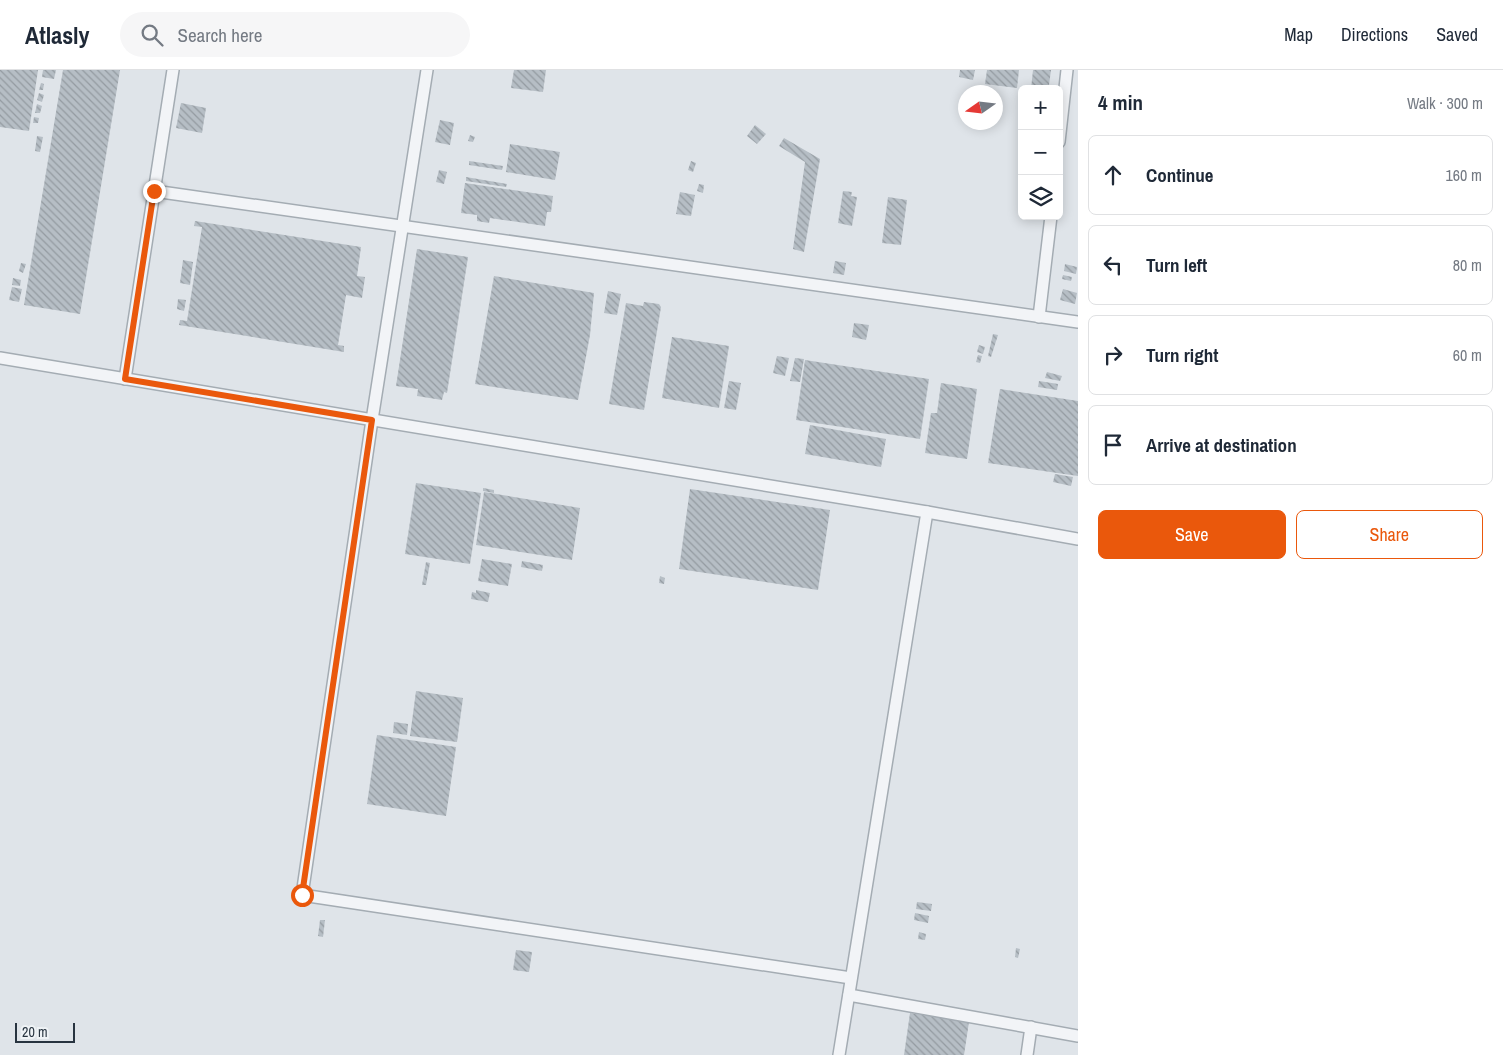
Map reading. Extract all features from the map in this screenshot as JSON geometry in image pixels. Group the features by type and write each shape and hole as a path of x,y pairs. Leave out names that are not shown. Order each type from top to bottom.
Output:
{"lane":[{"path":"125,379 173,70"},
{"path":"427,70 372,420 302,895 852,978"},
{"path":"1060,130 1068,70"},
{"path":"154,191 1078,322"},
{"path":"1039,317 1051,220"},
{"path":"0,358 927,512 1078,539"},
{"path":"839,1055 927,512"},
{"path":"849,995 1078,1036"},
{"path":"1027,1055 1031,1027"}],"building":[{"path":"0,70 38,70 29,131 0,127"},
{"path":"43,70 56,70 54,79 42,77"},
{"path":"63,70 120,70 80,314 24,305"},
{"path":"514,70 546,70 543,92 511,88"},
{"path":"960,70 975,70 973,80 959,77"},
{"path":"987,70 1019,70 1017,88 985,84"},
{"path":"1033,70 1051,70 1049,85 1031,85"},
{"path":"41,83 44,84 43,90 39,90"},
{"path":"39,93 44,95 42,102 37,100"},
{"path":"181,103 206,108 202,133 176,128"},
{"path":"37,104 42,106 40,113 35,113"},
{"path":"34,117 39,118 38,123 33,123"},
{"path":"440,120 454,123 450,145 435,142"},
{"path":"755,125 766,134 757,144 747,136"},
{"path":"470,135 475,137 473,142 468,141"},
{"path":"37,136 43,137 40,152 35,151"},
{"path":"784,138 820,159 804,252 793,249 805,162 779,146"},
{"path":"510,144 560,152 555,180 506,172"},
{"path":"469,161 503,166 502,170 469,165"},
{"path":"691,161 696,163 693,172 688,170"},
{"path":"439,170 447,172 444,184 436,182"},
{"path":"466,177 507,184 506,187 466,181"},
{"path":"465,183 553,196 551,212 547,212 545,226 490,218 489,223 477,221 477,215 461,213"},
{"path":"699,184 704,185 703,193 697,191"},
{"path":"843,191 852,192 851,196 857,197 852,226 838,223"},
{"path":"680,192 695,195 691,216 676,214"},
{"path":"888,197 907,200 901,245 882,243"},
{"path":"195,221 361,247 357,276 365,277 362,298 346,295 338,345 344,346 344,352 179,325 180,320 187,321 202,227 194,226"},
{"path":"417,249 468,257 447,393 444,392 442,400 417,396 418,389 396,386"},
{"path":"183,260 193,262 190,285 180,283"},
{"path":"835,261 846,263 844,275 833,273"},
{"path":"21,263 26,264 23,273 19,271"},
{"path":"1065,264 1077,267 1076,274 1064,271"},
{"path":"1063,275 1072,277 1071,281 1062,279"},
{"path":"494,276 594,293 590,335 578,400 475,384"},
{"path":"13,278 21,280 20,286 12,285"},
{"path":"12,287 22,289 19,302 9,300"},
{"path":"1063,289 1077,293 1075,304 1060,300"},
{"path":"608,291 621,294 617,315 604,313"},
{"path":"178,299 186,300 184,311 177,309"},
{"path":"644,302 659,304 661,307 644,410 609,404 626,303 643,306"},
{"path":"854,323 869,325 866,340 852,337"},
{"path":"993,334 998,335 991,357 988,356"},
{"path":"672,337 729,346 719,408 662,398"},
{"path":"979,345 985,347 983,354 977,352"},
{"path":"978,355 982,356 980,363 976,362"},
{"path":"777,356 789,358 785,376 773,373"},
{"path":"795,358 804,359 800,382 790,381"},
{"path":"805,360 929,379 920,439 796,420"},
{"path":"1047,372 1062,376 1060,381 1045,378"},
{"path":"729,381 741,383 736,410 724,408"},
{"path":"1039,381 1058,384 1057,390 1038,387"},
{"path":"941,383 977,389 967,459 925,453 931,413 937,413"},
{"path":"1000,389 1078,401 1078,476 988,463"},
{"path":"810,425 886,439 881,467 805,454"},
{"path":"1055,474 1073,477 1071,486 1053,482"},
{"path":"416,483 481,493 470,564 405,554"},
{"path":"483,488 494,490 494,493 483,491"},
{"path":"690,489 830,510 818,590 679,569"},
{"path":"484,492 580,508 572,560 476,545"},
{"path":"482,559 512,564 508,586 478,581"},
{"path":"522,561 543,565 542,571 521,567"},
{"path":"426,562 430,563 426,585 422,585"},
{"path":"660,576 665,578 664,584 659,583"},
{"path":"476,590 490,593 488,602 471,599 472,592 476,593"},
{"path":"416,691 463,698 457,742 410,736"},
{"path":"394,722 408,724 407,735 393,733"},
{"path":"377,735 456,747 446,816 367,804"},
{"path":"917,902 932,904 931,911 916,909"},
{"path":"915,913 929,916 928,923 914,920"},
{"path":"320,920 325,920 323,937 318,936"},
{"path":"919,932 926,934 925,940 918,939"},
{"path":"1016,948 1020,949 1018,958 1015,957"},
{"path":"516,950 532,952 529,972 513,970"},
{"path":"910,1013 969,1022 964,1055 904,1055"}],"route":[{"path":"154,191 125,379 372,420 302,895"}]}
